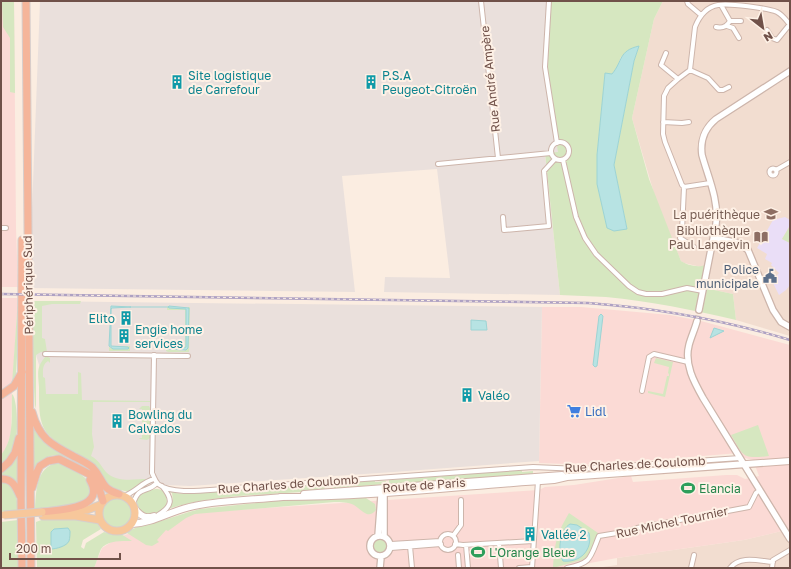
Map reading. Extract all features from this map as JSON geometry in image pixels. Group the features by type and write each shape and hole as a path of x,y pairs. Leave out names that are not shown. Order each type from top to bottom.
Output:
{"highway":[{"name":"Périphérique Sud","path":"21,1 22,568"},
{"name":"Périphérique Sud","path":"26,1 30,568"},
{"path":"1,395 14,386 22,372"},
{"path":"29,403 34,422 44,438 53,445 91,466 105,488 122,495"},
{"path":"1,469 9,462 15,453 18,440 21,435"},
{"path":"30,494 39,469 48,461 61,459 82,471 87,472 95,481 101,492 102,503"},
{"path":"42,514 77,507 85,504 90,499 93,493 93,486 89,478 82,471"},
{"path":"1,479 9,480 14,485 21,500"}],"main road":[{"name":"Route de Paris","path":"132,524 159,519 192,506 215,502 280,497 312,497 382,490 540,479 564,475 567,477 790,461"},
{"path":"3,517 87,510 102,503 109,496 122,495 130,499 134,506 135,515 132,524 120,531 114,531 107,528 100,520 98,515 102,503"},
{"name":"Route de Paris","path":"134,506 142,516 166,515"},
{"path":"42,514 76,516 100,520"}],"street":[{"name":"Rue André Ampère","path":"481,1 498,158"},
{"path":"549,1 545,67 557,143"},
{"path":"687,1 688,4 700,15"},
{"path":"694,247 680,238 682,231 684,187 663,134 664,96 668,88 690,70 695,27 700,15 717,5 745,6 774,11 784,17 790,24 777,40 772,38 767,30"},
{"path":"721,5 730,21"},
{"path":"730,21 741,21"},
{"path":"716,28 727,26 730,21"},
{"path":"727,26 732,28 739,38"},
{"path":"666,53 660,65 678,79"},
{"path":"690,70 708,78 719,90 729,87"},
{"path":"699,310 714,238 717,212 716,203 702,152 703,138 708,128 716,119 790,71"},
{"path":"664,122 689,122"},
{"path":"557,143 564,144 568,150 568,155 563,160 555,159 551,153 552,147 557,143"},
{"path":"438,164 551,153"},
{"path":"502,217 504,230 549,226 544,171 555,159"},
{"path":"563,160 576,217 585,238 596,254 629,286 638,292 646,294 662,294 687,288 703,292"},
{"path":"776,170 790,162"},
{"path":"684,187 710,183"},
{"path":"714,238 739,244 748,250 774,310 782,322 790,327"},
{"path":"697,321 688,346 688,362 697,386 743,464 790,539"},
{"path":"45,354 188,356"},
{"path":"642,391 649,357 654,354 688,362"},
{"path":"154,355 152,470 156,481"},
{"name":"Rue Charles de Coulomb","path":"156,481 162,486 173,489 222,489 528,467 580,469 740,458"},
{"path":"519,568 532,568 533,541 540,479"},
{"path":"122,495 134,492 147,481 156,481"},
{"path":"134,506 139,493 156,481"},
{"path":"158,515 166,510 170,502 169,495 162,486"},
{"path":"381,536 382,490"},
{"name":"Rue Michel Tournier","path":"567,568 582,565 589,558 599,536 749,507 756,493 760,490"},
{"path":"453,536 461,526 461,500"},
{"path":"440,543 444,535 450,534 453,536"},
{"path":"381,536 388,539 391,546 386,555 380,557 373,554 370,546 373,539 381,536"},
{"path":"440,543 448,550 453,548 455,540 453,536"},
{"path":"455,544 466,545 533,541"},
{"path":"391,546 440,543"},
{"path":"391,546 440,543"},
{"path":"499,543 501,568"},
{"path":"466,545 468,568"},
{"path":"410,546 412,568"},
{"path":"772,568 773,562 777,558 790,550"},
{"path":"458,555 459,568"},
{"path":"691,568 694,555"},
{"path":"380,557 380,568"},
{"path":"730,568 736,563 752,559 773,562"}],"shaded area":[{"path":"1,1 14,1 18,287 1,287"},
{"path":"40,1 549,1 545,67 559,153 545,154 560,295 384,292 385,277 450,278 437,169 342,176 355,292 29,288"},
{"path":"663,1 790,1 790,336 736,320 733,294 700,287 705,265 701,267 681,261 656,200 632,118 654,19"},
{"path":"785,217 790,220 790,225 782,239 790,243 790,285 779,295 772,281 779,273 771,265 772,263 765,259 767,254 757,248 773,220"},
{"path":"1,298 18,298 11,433 6,449 1,455"},
{"path":"32,301 542,307 539,461 190,486 117,483 53,437 40,368 36,355"},
{"path":"542,307 581,307 670,315 701,321 790,345 790,529 744,540 617,558 563,568 94,568 102,548 119,537 190,513 539,490 545,487 574,485 631,476 633,482 726,475 737,475 745,479 759,476 753,460 745,458 739,453 593,465 539,463"},
{"path":"790,529 790,568 596,568 617,565 617,558 744,540"}],"green space":[{"path":"1,1 14,1 15,93 10,92 10,38 3,27"},
{"path":"549,1 663,1 654,19 632,118 649,179 681,261 693,266 705,265 700,287 733,294 736,320 655,303 606,297 560,295 545,153 558,152 545,67","holes":["639,46 634,61 614,165 627,229 597,184 597,155 605,74 612,74 616,70 621,57"]},
{"path":"790,226 790,243 782,239"},
{"path":"18,298 20,298 16,376 12,384"},
{"path":"30,301 81,301 80,304 52,304 42,306 42,338 45,339 47,352 41,352 36,355 35,409"},
{"path":"169,306 168,307 186,309 186,347 168,347 167,349 184,351 188,348 188,307 190,307 189,352 166,351 166,346 185,346 185,310 167,310 167,307"},
{"path":"109,346 110,348 128,347 111,346 130,346 130,351 109,351"},
{"path":"46,356 50,358 50,363 48,361 43,368 46,394 78,394 78,372 81,373 82,400 150,401 93,402 92,434 94,447 91,456 98,461 106,472 115,478 126,480 147,479 130,492 110,488 96,468 61,446 47,433 41,419 38,374 39,367"},
{"path":"656,358 673,362 665,397 648,393 648,391 663,394 667,376 669,376 669,367 654,363"},
{"path":"12,394 14,397 16,410 16,441 11,454 1,466 1,455 10,434"},
{"path":"142,406 149,406 150,408 150,438 147,440 139,438 142,438 142,409 139,409"},
{"path":"34,425 37,430 85,464 97,478 73,461 59,456 46,458 34,469"},
{"path":"758,425 769,456 754,457 745,455 731,435"},
{"path":"17,454 17,484 1,478 1,472"},
{"path":"730,460 730,462 564,473 570,471"},
{"path":"60,463 87,479 91,487 90,496 78,505 35,510 38,482 41,475 49,466"},
{"path":"522,470 522,472 533,471 533,476 389,484 389,480"},
{"path":"375,480 375,482 386,481 386,484 330,489 344,482"},
{"path":"5,482 14,490 17,498 18,511 1,512 1,483"},
{"path":"335,483 317,491 261,494 205,500 168,509 172,504 172,493 167,491 187,494"},
{"path":"156,489 161,490 165,494 167,502 165,507 161,512 155,514 142,512 138,508 137,498 146,491"},
{"path":"117,496 128,501 133,512 128,523 117,528 106,523 101,512 106,501"},
{"path":"366,498 375,504 376,510 373,513 368,514 352,504 334,502 195,514 186,518 168,531 166,530 157,540 159,542 152,546 146,545 127,533 139,526 200,509 293,499"},
{"path":"569,513 598,533 592,550 586,559 553,568 557,539 561,527"},
{"path":"44,519 71,519 97,523 101,529 83,540 81,547 84,549 86,543 104,532 114,535 121,534 132,541 115,542 104,546 100,551 94,568 37,568 36,522"},
{"path":"18,520 18,568 1,568 1,522"},
{"path":"381,538 387,540 389,546 387,552 381,554 375,552 373,546 375,540"}],"water":[{"path":"639,46 634,61 614,165 627,229 614,231 607,228 597,184 597,155 605,73 612,74 624,54 632,48"},
{"path":"111,306 131,307 111,309 111,346 128,347 128,349 113,349 109,346"},
{"path":"169,306 189,308 188,348 186,350 167,349 168,347 186,347 186,309 169,308"},
{"path":"601,314 603,316 597,366 595,367 593,365 599,316"},
{"path":"471,320 486,321 487,330 471,330"},
{"path":"714,328 724,331 710,338"},
{"path":"570,524 577,525 589,533 589,545 587,550 580,558 563,561 560,552 560,541 564,531"},
{"path":"68,528 70,532 68,543 61,547 51,549 51,532 54,529"}],"waterway":[{"path":"130,307 169,307"}],"tunnel":[{"path":"697,321 699,310"}],"railway":[{"path":"1,294 588,303 639,308 690,316 740,326 790,340"}],"place":[{"name":"Site logistique de Carrefour","path":"177,82"},
{"name":"P.S.A Peugeot-Citroën","path":"371,82"},
{"name":"La puérithèque","path":"771,214"},
{"name":"Bibliothèque Paul Langevin","path":"761,237"},
{"name":"Police municipale","path":"770,276"},
{"name":"Elito","path":"126,318"},
{"name":"Engie home services","path":"124,336"},
{"name":"Valéo","path":"467,395"},
{"name":"Lidl","path":"574,411"},
{"name":"Bowling du Calvados","path":"117,421"},
{"name":"Elancia","path":"688,488"},
{"name":"Vallée 2","path":"530,534"},
{"name":"L'Orange Bleue","path":"478,552"}]}
